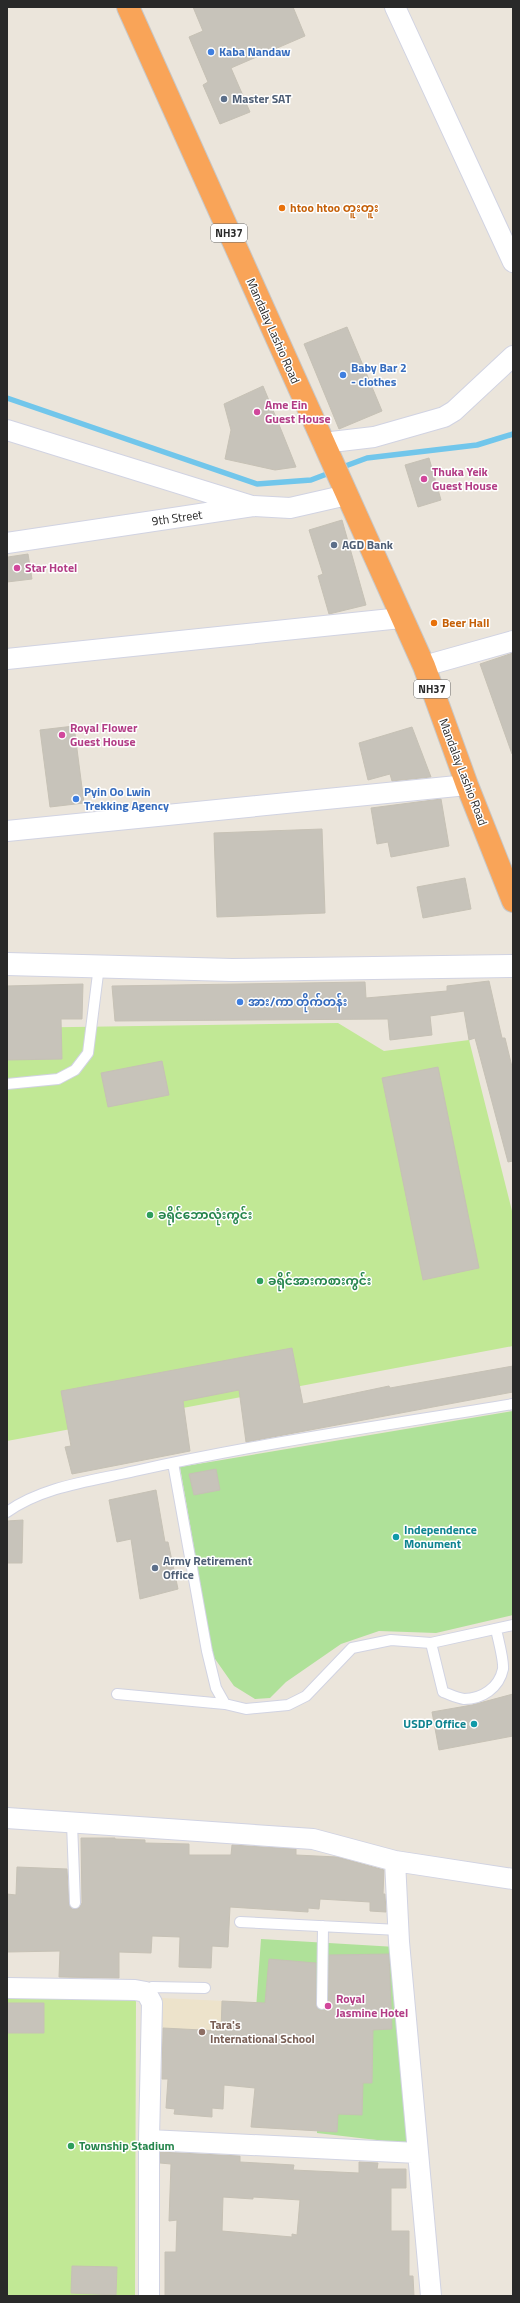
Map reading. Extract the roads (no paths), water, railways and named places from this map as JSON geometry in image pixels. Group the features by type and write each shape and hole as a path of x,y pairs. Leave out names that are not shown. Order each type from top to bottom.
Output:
{"highway":[{"name":"Mandalay Lashio Road","path":"128,7 401,618 424,666 467,785 513,901"}],"street":[{"path":"395,7 513,262"},
{"path":"327,451 444,417 454,411 513,356"},
{"path":"7,430 253,506"},
{"name":"9th Street","path":"7,543 253,506 290,508 344,488"},
{"path":"7,659 401,618"},
{"path":"424,666 513,641"},
{"path":"7,831 467,785"},
{"path":"7,964 232,970 513,966"},
{"path":"7,1818 313,1839 395,1861 513,1879"},
{"path":"395,1861 399,1930 431,2296"},
{"path":"7,1988 135,1990 146,1992 152,2003 149,2140 149,2296"},
{"path":"149,2140 418,2153"}],"lane":[{"path":"7,1084 58,1079 75,1070 88,1053 99,966"},
{"path":"7,1512 41,1494 70,1485 173,1463 513,1404"},
{"path":"173,1463 207,1651 216,1688 225,1704"},
{"path":"117,1694 225,1704 246,1709 288,1704 306,1696 352,1648 391,1640 430,1643 513,1625"},
{"path":"430,1643 443,1692 463,1699 480,1696 489,1692 496,1684 503,1668 496,1629"},
{"path":"72,1823 75,1903"},
{"path":"240,1922 399,1930"},
{"path":"322,2004 323,1926"},
{"path":"146,1992 152,1987 205,1988"}],"waterway":[{"path":"7,398 257,484 311,480 332,472"},
{"path":"340,468 367,458 477,445 513,434"}],"place":[{"name":"Kaba Nandaw","path":"211,52"},
{"name":"Master SAT","path":"224,99"},
{"name":"htoo htoo တူးတူး","path":"282,208"},
{"name":"Baby Bar 2 - clothes","path":"343,375"},
{"name":"Ame Ein Guest House","path":"257,412"},
{"name":"Thuka Yeik Guest House","path":"424,479"},
{"name":"AGD Bank","path":"334,545"},
{"name":"Star Hotel","path":"17,568"},
{"name":"Beer Hall","path":"434,623"},
{"name":"Royal Flower Guest House","path":"62,735"},
{"name":"Pyin Oo Lwin Trekking Agency","path":"76,799"},
{"name":"အား/ကာ တိုက်တန်း","path":"240,1002"},
{"name":"ခရိုင်ဘောလုံးကွင်း","path":"150,1215"},
{"name":"ခရိုင်အားကစားကွင်း","path":"260,1281"},
{"name":"Independence Monument","path":"396,1537"},
{"name":"Army Retirement Office","path":"155,1568"},
{"name":"USDP Office","path":"474,1724"},
{"name":"Royal Jasmine Hotel","path":"328,2006"},
{"name":"Tara's International School","path":"202,2032"},
{"name":"Township Stadium","path":"71,2146"}]}
